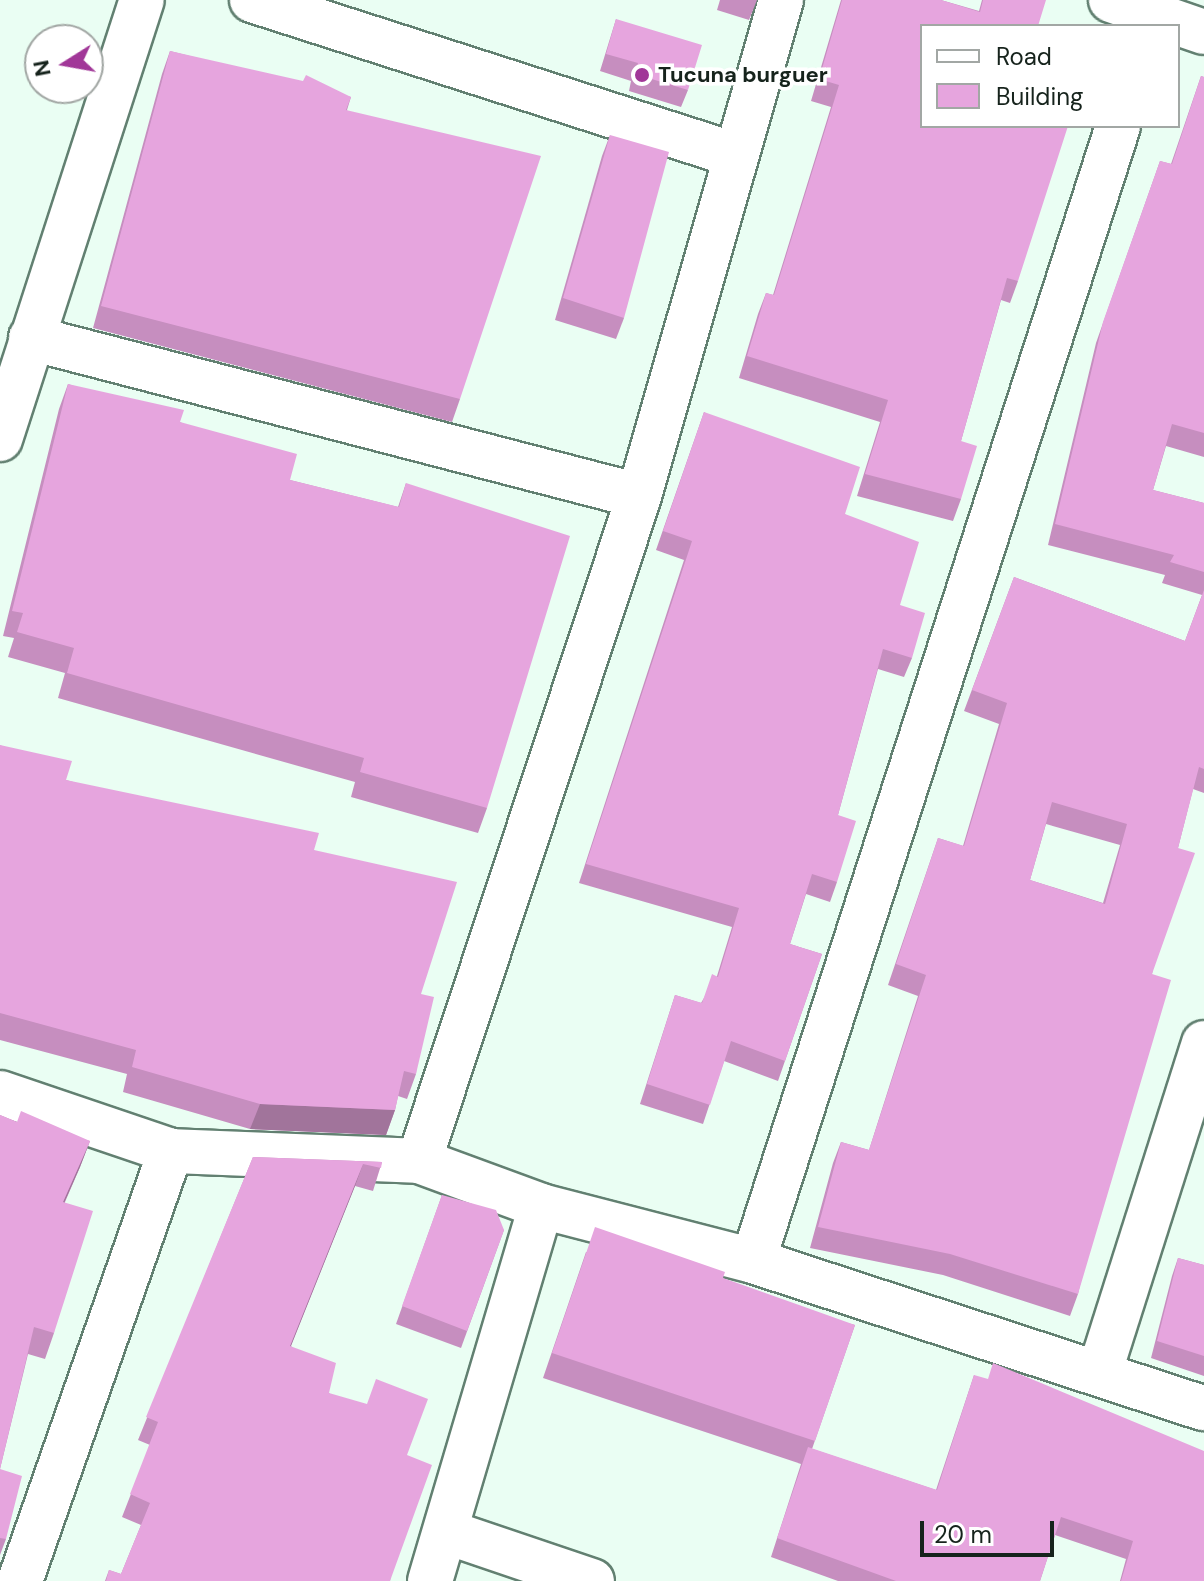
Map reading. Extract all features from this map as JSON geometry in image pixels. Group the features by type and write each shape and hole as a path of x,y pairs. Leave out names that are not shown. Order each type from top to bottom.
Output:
{"street":[{"path":"0,439 142,0"},
{"path":"252,0 732,154"},
{"path":"419,1161 639,496 732,154 781,0"},
{"path":"1111,0 1152,20"},
{"path":"1180,26 1204,32"},
{"path":"753,1261 1117,128"},
{"path":"31,338 639,496"},
{"path":"1100,1371 1204,1043"},
{"path":"0,1093 171,1151 419,1161 541,1206 753,1261 1100,1371 1204,1408"},
{"path":"20,1581 171,1151"},
{"path":"430,1581 541,1206"},
{"path":"447,1532 592,1581"}],"building":[{"path":"842,0 941,0 980,12 983,0 1046,0 1039,24 920,24 920,128 1067,128 1018,281 1007,278 961,441 977,446 961,499 865,474 888,400 747,356 766,293 774,295 839,85 819,79"},
{"path":"616,19 702,45 688,90 635,74 638,63 606,54"},
{"path":"170,51 303,81 306,75 351,97 346,110 541,156 460,399 101,306"},
{"path":"1201,76 1204,77 1204,433 1172,424 1153,490 1204,503 1204,572 1170,562 1174,555 1055,524 1103,322 1160,161 1172,164"},
{"path":"610,135 669,152 624,318 563,298"},
{"path":"68,384 184,410 180,422 297,454 290,480 399,507 406,483 570,536 487,808 360,772 364,758 67,673 74,648 17,632 23,613 12,611"},
{"path":"704,412 860,467 845,514 919,542 900,605 925,613 912,658 883,649 838,815 856,821 837,882 812,874 790,944 822,954 785,1061 731,1041 710,1105 647,1084 675,995 702,1003 712,974 718,977 739,908 586,864 692,541 663,531"},
{"path":"1014,577 1185,641 1204,590 1204,769 1199,767 1178,848 1195,853 1152,974 1171,980 1078,1294 950,1254 818,1227 841,1142 869,1150 926,975 896,964 938,838 964,846 1007,703 972,690","holes":["1052,802 1127,824 1105,904 1030,880"]},
{"path":"0,745 72,761 66,780 319,833 314,850 457,882 421,994 434,997 416,1074 404,1071 395,1110 260,1104 132,1067 136,1050 0,1013"},
{"path":"21,1111 90,1141 63,1202 93,1211 54,1333 34,1327 0,1469 0,1115 17,1122"},
{"path":"253,1157 382,1162 381,1168 363,1164 290,1346 336,1363 329,1393 367,1404 376,1379 428,1399 407,1455 432,1465 390,1581 106,1581 109,1570 121,1574 150,1503 130,1494 158,1422 146,1417"},
{"path":"442,1195 496,1210 504,1230 467,1331 402,1306"},
{"path":"595,1227 725,1272 723,1278 855,1325 815,1441 552,1353"},
{"path":"1178,1258 1204,1265 1204,1356 1157,1341"},
{"path":"993,1363 1204,1451 1204,1581 1121,1581 1133,1541 1061,1517 1040,1581 896,1581 777,1538 808,1447 937,1490 974,1375 988,1379"},
{"path":"0,1469 22,1476 6,1539 0,1538"}],"place":[{"name":"Tucuna burguer","path":"642,75"}]}
